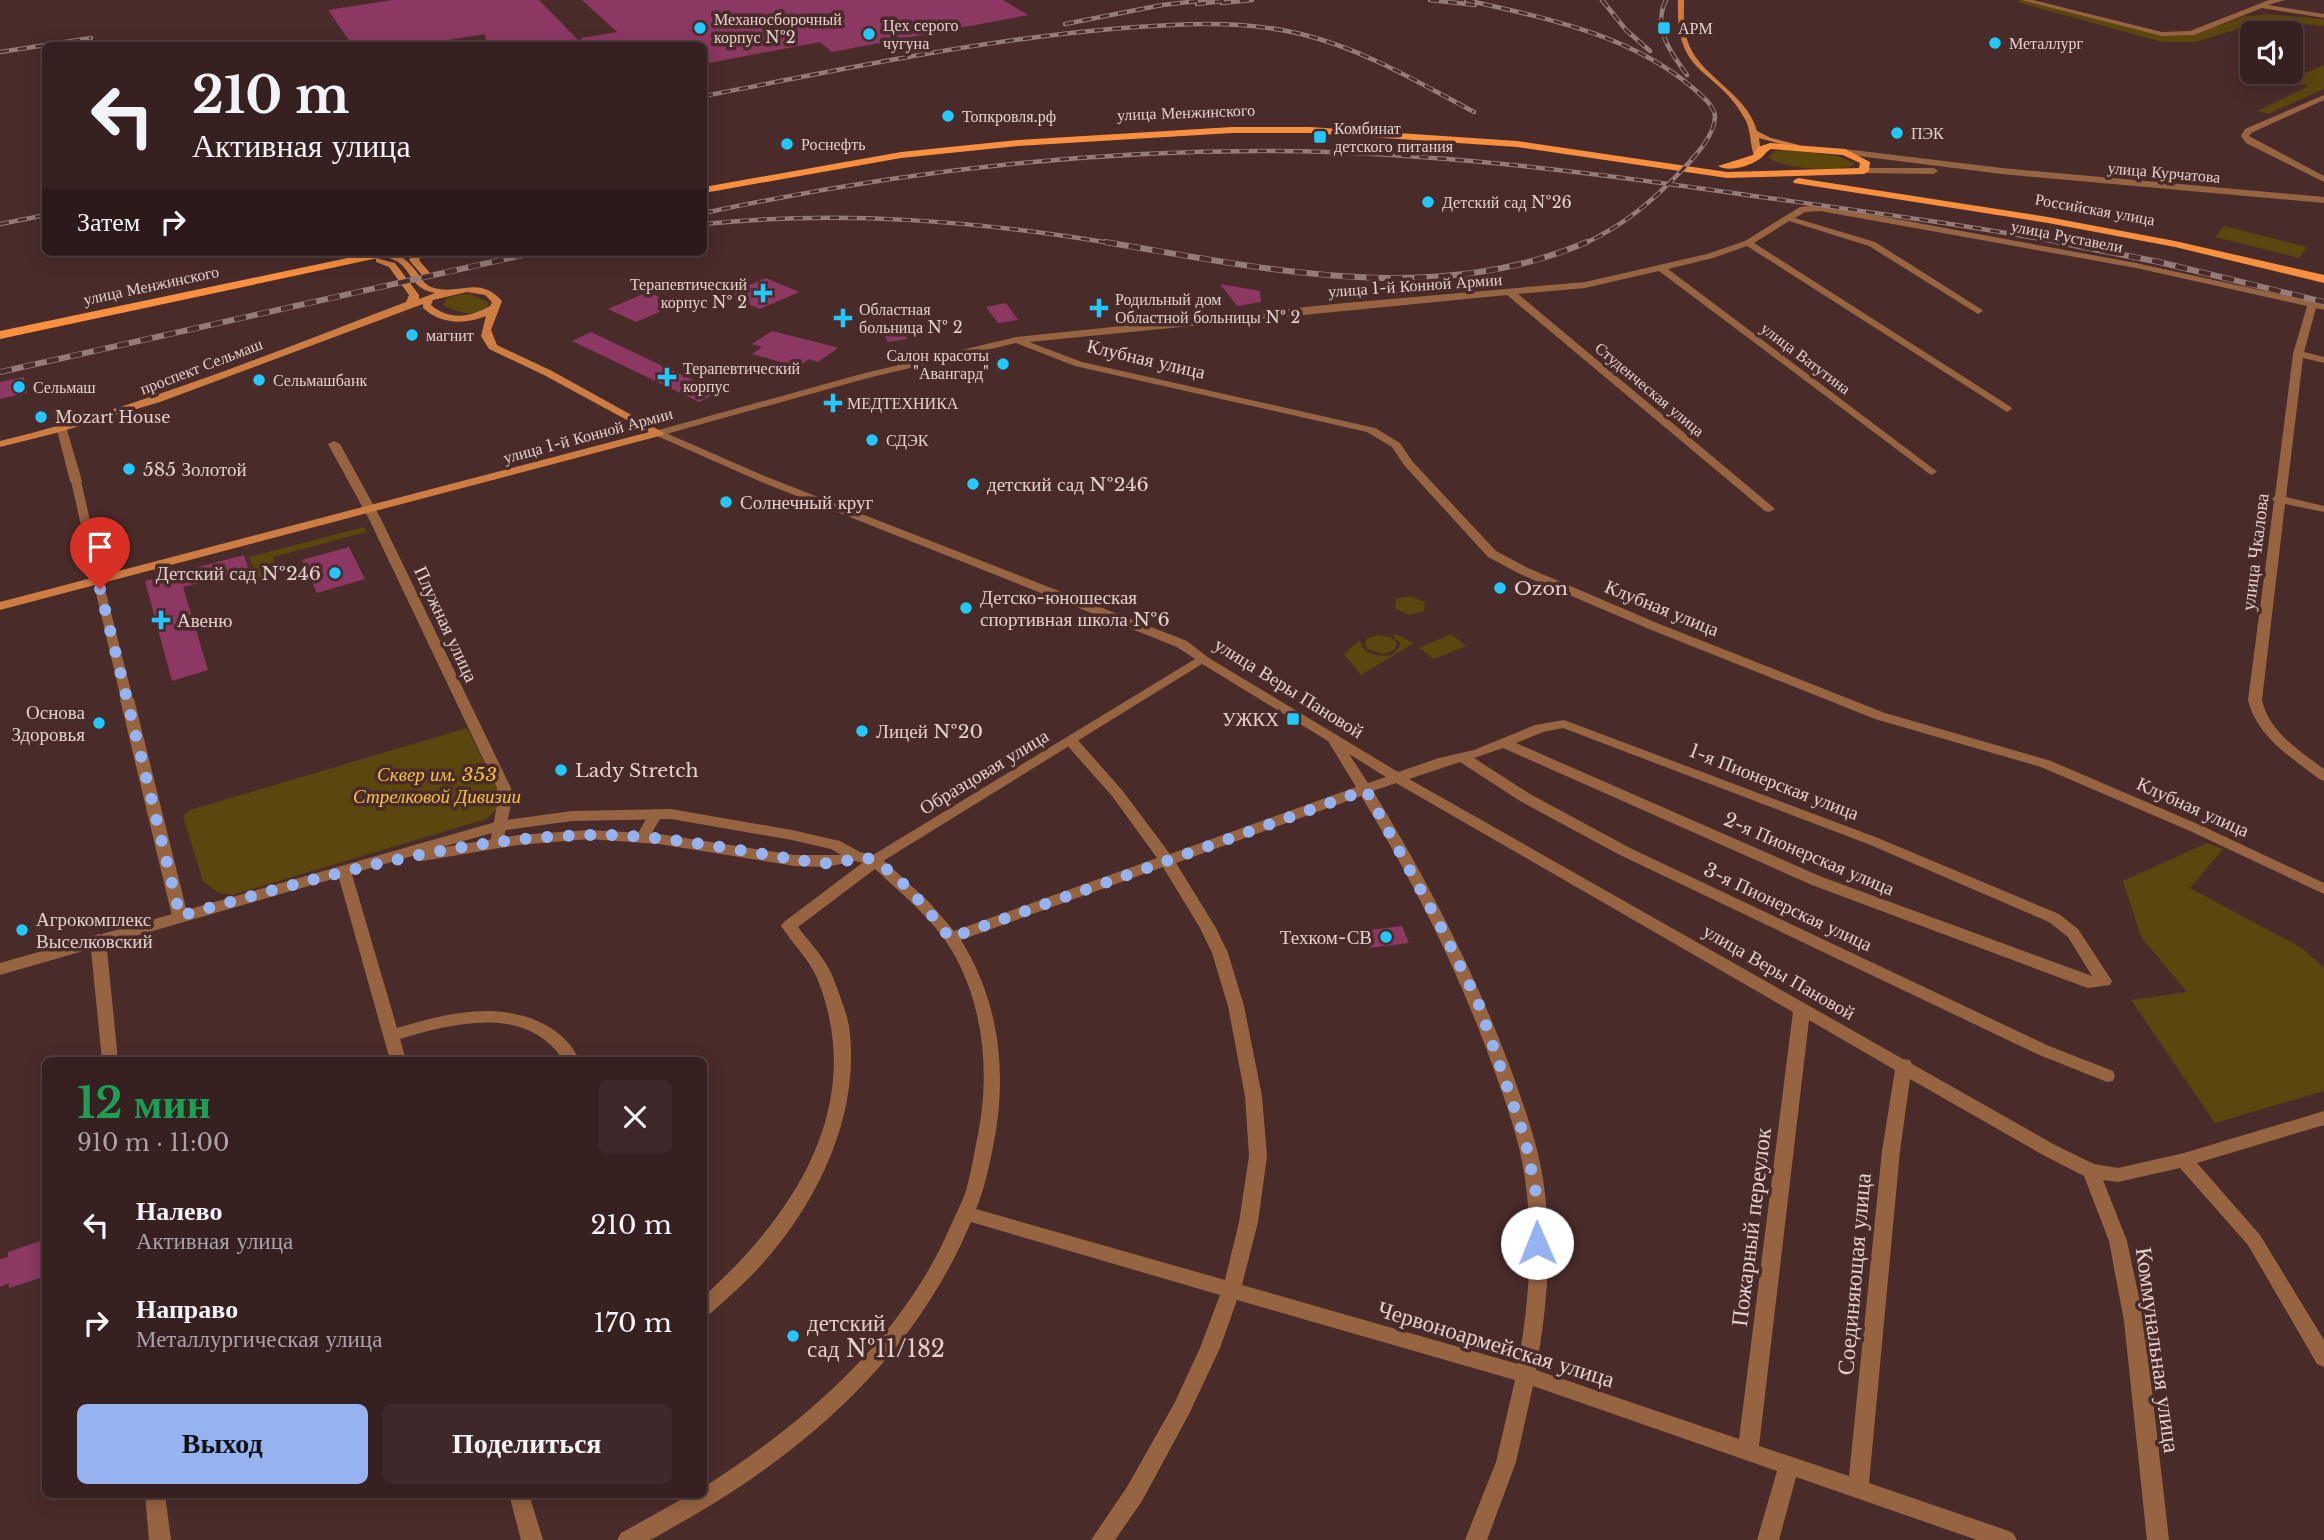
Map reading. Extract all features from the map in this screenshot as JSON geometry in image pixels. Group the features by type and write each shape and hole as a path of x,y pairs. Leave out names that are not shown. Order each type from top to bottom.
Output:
{"main road":[{"path":"1681,0 1678,22 1691,60 1740,106 1755,134 1757,156 1774,168 1814,180 1911,198"},
{"name":"улица Менжинского","path":"707,187 913,154 1018,143 1231,131 1310,130 1517,144 1670,165"},
{"path":"1755,134 1796,147"},
{"path":"1670,165 1740,164 1770,146 1844,152"},
{"name":"Российская улица","path":"1844,152 1865,162 1864,171 1875,183 1899,191 2177,240 2324,276"},
{"path":"1670,165 1702,173 1749,175 1864,171"},
{"path":"1749,175 1911,198"},
{"name":"Российская улица","path":"1911,198 2049,220 2324,276"},
{"name":"улица Менжинского","path":"0,330 356,256"},
{"name":"улица Менжинского","path":"0,335 356,256"},
{"path":"417,256 414,260 435,285 450,292"},
{"path":"395,257 424,288 450,292 474,289 489,294 497,301 494,309 471,319 455,320 430,310 426,306 429,301"},
{"path":"395,257 411,299"},
{"name":"проспект Сельмаш","path":"0,444 118,414 411,299 429,301 450,292"},
{"name":"улица Веры Пановой","path":"494,309 484,331 486,340 493,347 548,373 659,433"},
{"name":"улица 1-й Конной Армии","path":"0,606 659,433"}],"street":[{"path":"2024,0 2162,34 2191,33 2282,0"},
{"path":"2260,7 2324,16"},
{"path":"2324,97 2248,131 2245,136 2249,141 2324,179"},
{"name":"улица Курчатова","path":"1844,152 2002,171 2324,200"},
{"name":"улица Курчатова","path":"1864,171 2002,171"},
{"name":"улица Руставели","path":"1803,209 1819,208 2066,251 2224,283 2318,306"},
{"name":"улица 1-й Конной Армии","path":"659,433 865,376 1016,340 1345,306 1585,285 1662,269 1748,243 1803,209"},
{"path":"1787,218 1872,244 1978,310"},
{"path":"1748,243 2007,409"},
{"name":"улица Ватутина","path":"1662,269 1931,472"},
{"name":"Студенческая улица","path":"1511,293 1769,509"},
{"name":"улица Чкалова","path":"2318,306 2298,354 2278,499 2256,711 2264,725 2324,776"},
{"name":"Клубная улица","path":"1016,340 1079,364 1371,430 1396,445 1408,463 1492,554 1524,571 1653,626 1880,716 2046,764 2195,828 2324,889"},
{"path":"2298,354 2324,360"},
{"path":"62,430 97,574"},
{"name":"улица Веры Пановой","path":"659,433 763,479 1182,644 1399,779 2049,1150 2091,1171 2118,1175 2184,1160"},
{"name":"Плужная улица","path":"334,444 369,510 504,788 505,800 497,843"},
{"path":"2278,499 2324,509"},
{"path":"100,589 180,916"},
{"name":"Образцовая улица","path":"707,1304 752,1261 810,1185 828,1146 839,1108 844,1071 837,1003 808,946 789,926 875,861 1204,659"},
{"name":"1-я Пионерская улица","path":"950,938 1540,728 1564,724 1873,841 2054,918 2073,933 2104,981"},
{"path":"1331,738 1366,790 1478,1002 1525,1139 1536,1193 1538,1268 1526,1375 1508,1453 1476,1540"},
{"path":"1071,741 1110,781 1167,860 1220,953 1240,1024 1252,1086 1258,1153 1247,1228 1233,1290 1207,1361 1156,1457 1102,1540"},
{"name":"2-я Пионерская улица","path":"1504,743 1817,881 2088,982 2104,981"},
{"name":"3-я Пионерская улица","path":"1461,757 1490,777 1572,823 1653,864 2043,1050 2107,1076"},
{"path":"642,838 656,814"},
{"path":"0,969 499,826 572,816 656,814 792,835 835,845 855,856 875,861 913,895 950,938 963,956 976,985 987,1021 992,1058 993,1100 988,1142 978,1182 937,1272 909,1315 872,1362 830,1405 782,1446 707,1497"},
{"path":"344,871 497,843 564,836 642,838 815,862 838,863 855,856"},
{"path":"344,871 397,1057"},
{"path":"98,940 110,1057"},
{"name":"Пожарный переулок","path":"1748,1451 1802,1008"},
{"path":"391,1035 464,1017 506,1018 541,1029 567,1050 570,1057"},
{"name":"Соединяющая улица","path":"1858,1489 1891,1151 1904,1065"},
{"path":"2324,1118 2184,1160 2254,1240 2324,1358"},
{"name":"Коммунальная улица","path":"2091,1171 2118,1241 2134,1321 2158,1540"},
{"name":"Червоноармейская улица","path":"966,1213 1526,1375 2007,1540"},
{"path":"1768,1540 1790,1465"},
{"path":"155,1498 159,1540"},
{"path":"520,1498 533,1540"},
{"path":"628,1540 705,1498"}],"green space":[{"path":"2021,0 2164,36 2192,35 2242,17 2266,14 2324,19 2324,26 2303,24 2303,21 2240,21 2240,28 2195,42 2162,42 2017,2"},
{"path":"2324,65 2324,89 2268,114 2258,111 2308,86 2302,84 2303,74"},
{"path":"1793,150 1838,156 1855,164 1838,169 1811,169 1785,165 1768,157 1775,151"},
{"path":"2224,226 2307,247 2299,258 2215,237"},
{"path":"470,294 488,302 488,306 477,312 466,313 443,305 447,298"},
{"path":"364,527 366,532 273,557 277,573 257,578 249,557"},
{"path":"1411,596 1425,602 1424,611 1409,615 1395,608 1396,599"},
{"path":"1395,634 1414,643 1361,675 1344,654 1360,640 1367,652 1381,656 1392,655 1400,647 1400,643 1393,636"},
{"path":"1451,634 1466,646 1434,659 1419,648"},
{"path":"1378,635 1390,637 1397,643 1394,650 1384,654 1367,649 1367,638"},
{"name":"Сквер им. 353 Стрелковой Дивизии","path":"467,728 500,794 496,810 486,819 232,895 219,893 203,881 183,816 190,810"},
{"path":"2207,843 2223,849 2190,888 2302,948 2324,968 2324,1091 2215,1123 2131,1000 2187,992 2141,937 2123,881"}],"building":[{"path":"392,0 539,0 580,42 486,42 485,34 437,42 350,42 328,10"},
{"path":"582,0 1003,0 1028,15 832,52 820,42 707,63 707,42 582,42 581,38 617,32"},
{"name":"Терапевтический корпус № 2","path":"766,278 799,292 760,309 727,295"},
{"path":"1220,284 1260,291 1261,302 1237,306"},
{"path":"648,292 676,305 636,322 608,309"},
{"path":"1006,303 1018,320 998,323 986,307"},
{"path":"897,322 907,339 888,342 878,325"},
{"path":"772,331 838,348 818,362 809,359 798,367 752,354 762,347 752,344"},
{"name":"Терапевтический корпус","path":"591,332 719,392 699,402 572,341"},
{"name":"Сельмаш","path":"24,377 27,393 0,399 0,382"},
{"name":"Детский сад №246","path":"349,547 365,579 317,593 302,560"},
{"path":"244,555 249,570 183,587 208,670 172,681 145,581"},
{"name":"Техком-СВ","path":"1402,926 1409,943 1369,948 1362,931"},
{"path":"42,1240 42,1277 9,1288 9,1283 0,1287 0,1259 8,1257 8,1252"}],"railway":[{"path":"1065,24 1162,5 1207,0"},
{"path":"1197,4 1232,0"},
{"path":"1222,3 1252,0"},
{"path":"1430,0 1475,5"},
{"path":"1466,0 1585,30 1614,41 1668,69 1700,94 1713,109 1714,124 1704,145 1668,184"},
{"path":"1602,0 1626,30 1650,51"},
{"path":"1666,0 1662,10 1662,30 1665,40 1687,75"},
{"path":"707,95 907,57 1009,41 1111,29 1206,24 1278,29 1324,40 1390,67 1474,112"},
{"path":"65,42 91,38"},
{"path":"0,52 42,46"},
{"path":"707,212 845,186 987,167 1201,152 1333,152 1451,159 1668,184"},
{"path":"1583,244 1638,211 1668,184"},
{"path":"1668,184 1908,218 2068,244"},
{"path":"0,224 42,216"},
{"path":"707,224 808,218 910,220 1013,229 1116,244"},
{"path":"1105,242 1286,271 1408,278 1469,274 1529,262 1587,242"},
{"path":"2058,242 2159,262 2324,302"},
{"path":"0,372 519,256"}],"place":[{"name":"Механосборочный корпус №2","path":"700,28"},
{"name":"АРМ","path":"1664,28"},
{"name":"Цех серого чугуна","path":"869,34"},
{"name":"Металлург","path":"1995,43"},
{"name":"Топкровля.рф","path":"948,116"},
{"name":"ПЭК","path":"1897,133"},
{"name":"Комбинат детского питания","path":"1320,137"},
{"name":"Роснефть","path":"787,144"},
{"name":"Детский сад №26","path":"1428,202"},
{"name":"Терапевтический корпус № 2","path":"763,293"},
{"name":"Родильный дом Областной больницы № 2","path":"1099,308"},
{"name":"Областная больница № 2","path":"843,318"},
{"name":"магнит","path":"412,335"},
{"name":"Салон красоты \"Авангард\"","path":"1003,364"},
{"name":"Терапевтический корпус","path":"667,377"},
{"name":"Сельмашбанк","path":"259,380"},
{"name":"Сельмаш","path":"19,387"},
{"name":"МЕДТЕХНИКА","path":"833,403"},
{"name":"Mozart House","path":"41,417"},
{"name":"СДЭК","path":"872,440"},
{"name":"585 Золотой","path":"129,469"},
{"name":"детский сад №246","path":"973,484"},
{"name":"Солнечный круг","path":"726,502"},
{"name":"Детский сад №246","path":"335,573"},
{"name":"Ozon","path":"1500,588"},
{"name":"Детско-юношеская спортивная школа №6","path":"966,608"},
{"name":"Авеню","path":"161,620"},
{"name":"УЖКХ","path":"1293,719"},
{"name":"Основа Здоровья","path":"99,723"},
{"name":"Лицей №20","path":"862,731"},
{"name":"Lady Stretch","path":"561,770"},
{"name":"Агрокомплекс Выселковский","path":"22,930"},
{"name":"Техком-СВ","path":"1386,937"},
{"name":"детский сад №11/182","path":"793,1336"}],"route":[{"path":"100,589 180,916 344,871 497,843 564,836 612,835 691,843 815,862 838,863 855,856 875,861 913,895 950,938 1366,790 1442,929 1478,1002 1525,1139 1536,1193 1537,1243"}]}
